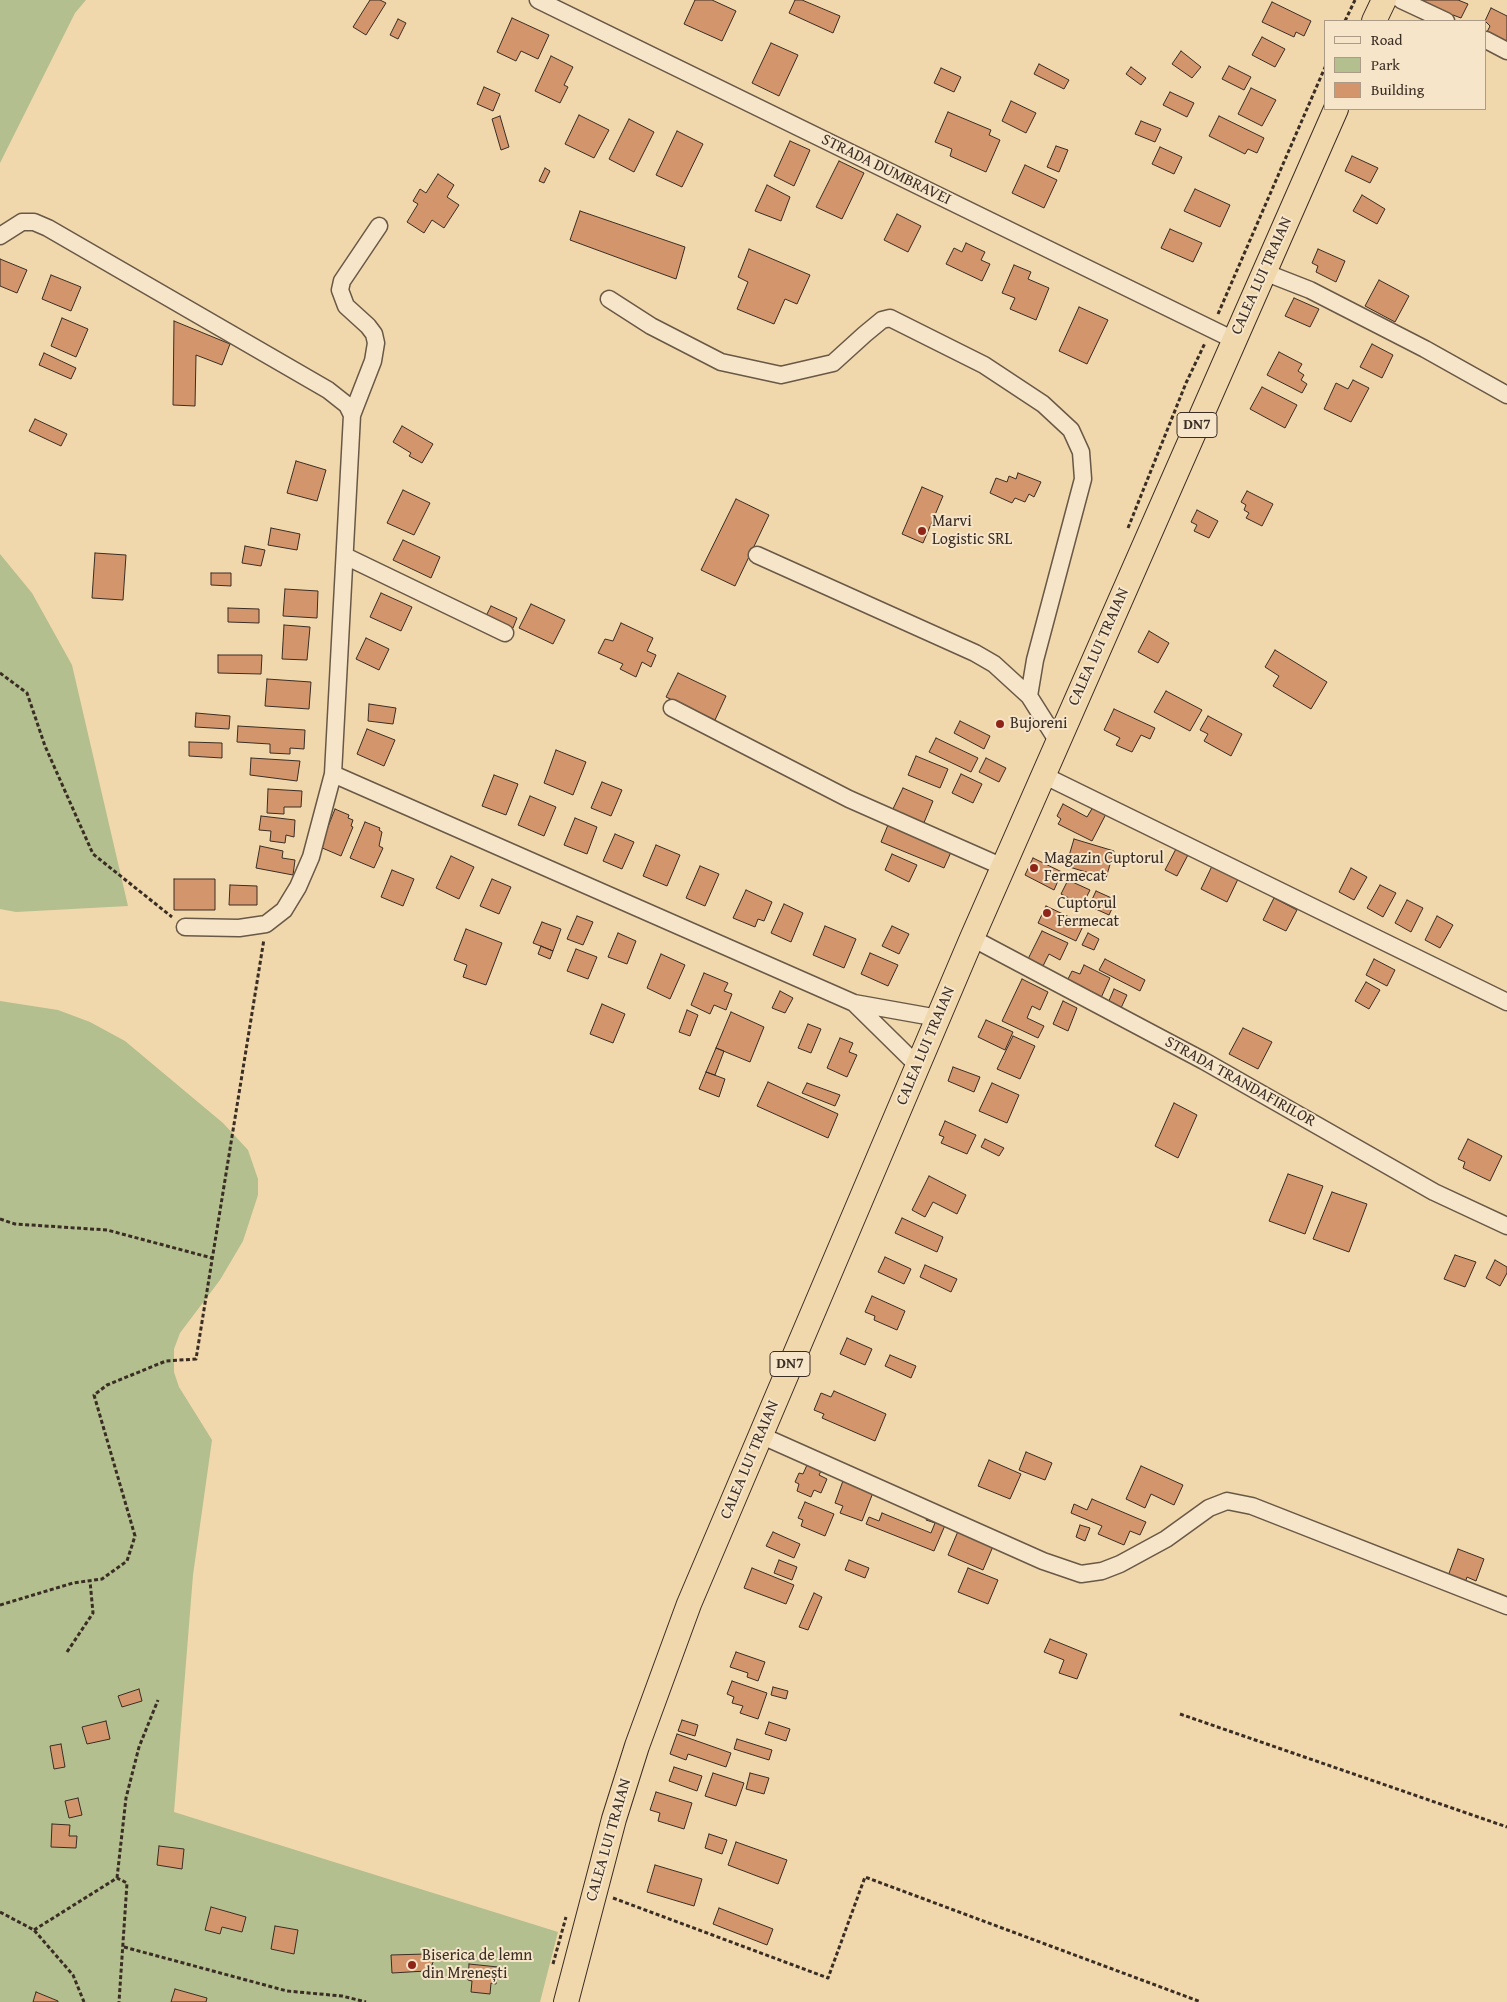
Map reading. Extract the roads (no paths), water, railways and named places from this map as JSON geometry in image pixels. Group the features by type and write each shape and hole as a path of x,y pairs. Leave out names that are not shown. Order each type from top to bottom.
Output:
{"highway":[{"path":"1374,20 1384,0"},
{"name":"CALEA LUI TRAIAN","path":"566,2002 594,1891 634,1755 662,1675 760,1435 917,1065 1336,110"}],"street":[{"name":"STRADA DUMBRAVEI","path":"538,0 1234,340"},
{"path":"1401,0 1444,20"},
{"path":"1487,41 1507,51"},
{"path":"0,236 22,222 34,222 48,228 328,390 347,405 352,415"},
{"path":"185,927 239,928 266,924 284,910 298,887 311,857 333,774 352,415 373,362 376,343 374,334 368,326 346,306 340,290 342,281 379,226"},
{"path":"1264,272 1310,290 1425,349 1507,395"},
{"path":"609,299 651,326 721,362 781,375 833,364 882,320 890,318 984,365 1043,404 1071,430 1081,452 1083,479 1035,660 1029,696"},
{"path":"757,555 975,653 999,668 1029,696 1058,742"},
{"path":"345,556 505,633"},
{"path":"672,708 848,799 1003,867"},
{"path":"333,774 854,1003 938,1018"},
{"path":"1043,775 1507,1002"},
{"name":"STRADA TRANDAFIRILOR","path":"972,938 1204,1061 1434,1192 1507,1226"},
{"path":"854,1003 917,1065"},
{"path":"760,1435 1043,1560 1081,1574 1102,1571 1120,1564 1166,1539 1209,1508 1227,1501 1252,1506 1507,1606"}],"place":[{"name":"Marvi Logistic SRL","path":"922,531"},
{"name":"Bujoreni","path":"1000,724"},
{"name":"Magazin Cuptorul Fermecat","path":"1034,868"},
{"name":"Cuptorul Fermecat","path":"1047,913"},
{"name":"Biserica de lemn din Mrenești","path":"412,1965"}]}
